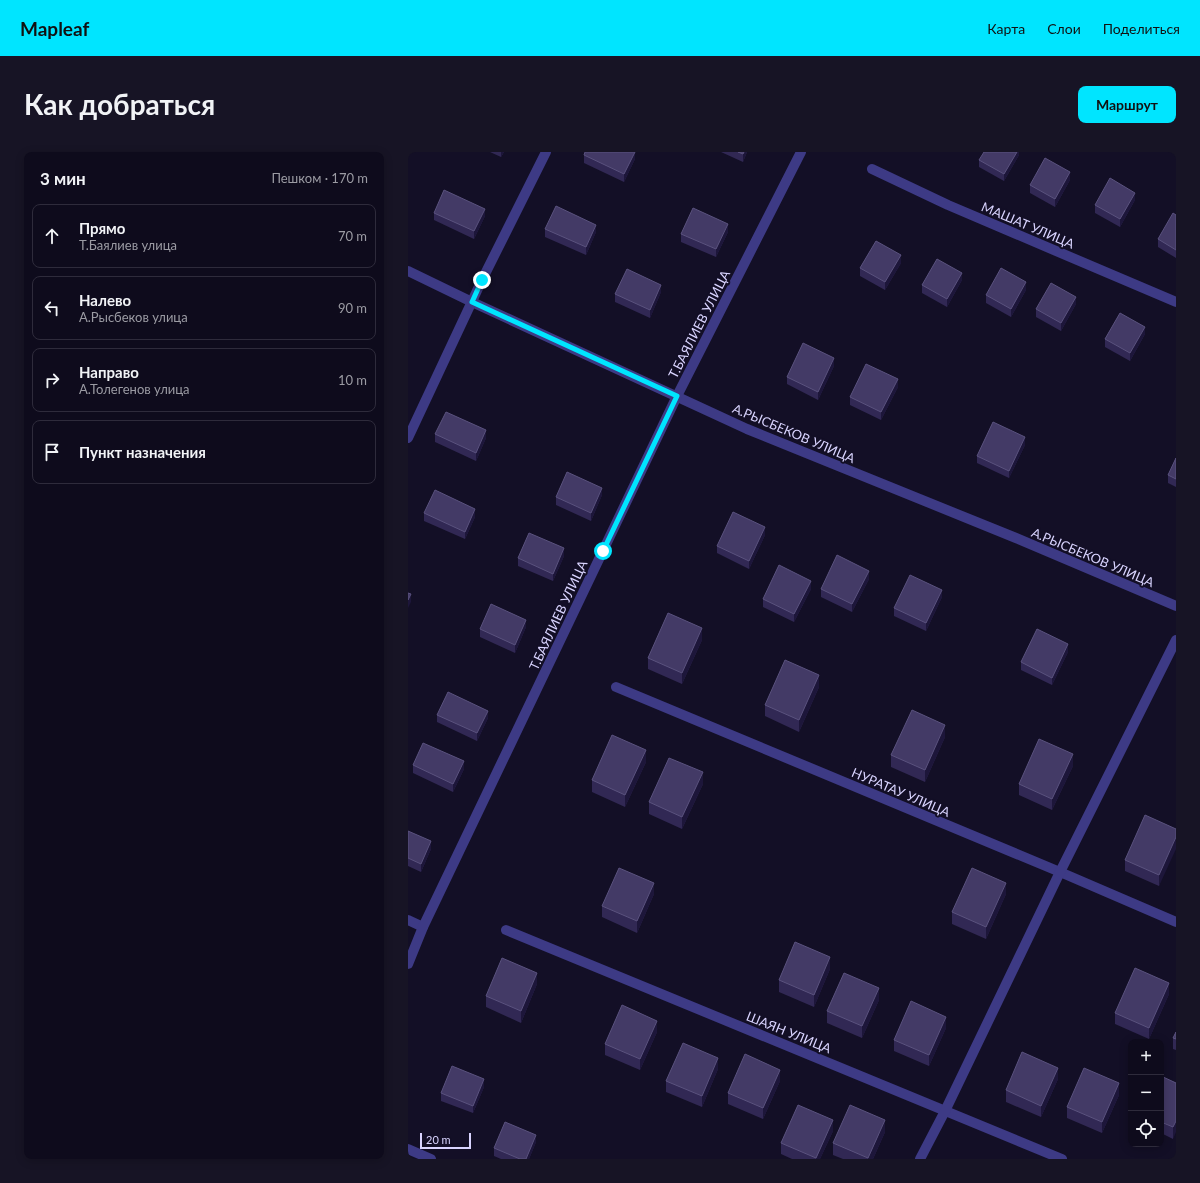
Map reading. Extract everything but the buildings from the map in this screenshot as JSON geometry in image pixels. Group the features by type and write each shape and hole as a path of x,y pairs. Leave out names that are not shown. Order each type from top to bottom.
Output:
{"street":[{"path":"408,438 472,302 546,152"},
{"name":"Т.БАЯЛИЕВ УЛИЦА","path":"408,964 423,928 677,396 800,152"},
{"name":"МАШАТ УЛИЦА","path":"872,169 948,205 1176,302"},
{"name":"А.РЫСБЕКОВ УЛИЦА","path":"408,271 747,429 1176,606"},
{"path":"920,1159 945,1111 1060,872 1176,640"},
{"name":"НУРАТАУ УЛИЦА","path":"616,687 1060,872 1176,922"},
{"path":"408,920 423,928"},
{"name":"ШАЯН УЛИЦА","path":"506,930 1062,1159"},
{"path":"408,1149 431,1159"}],"route":[{"path":"482,280 472,302 677,396 603,551"}]}
